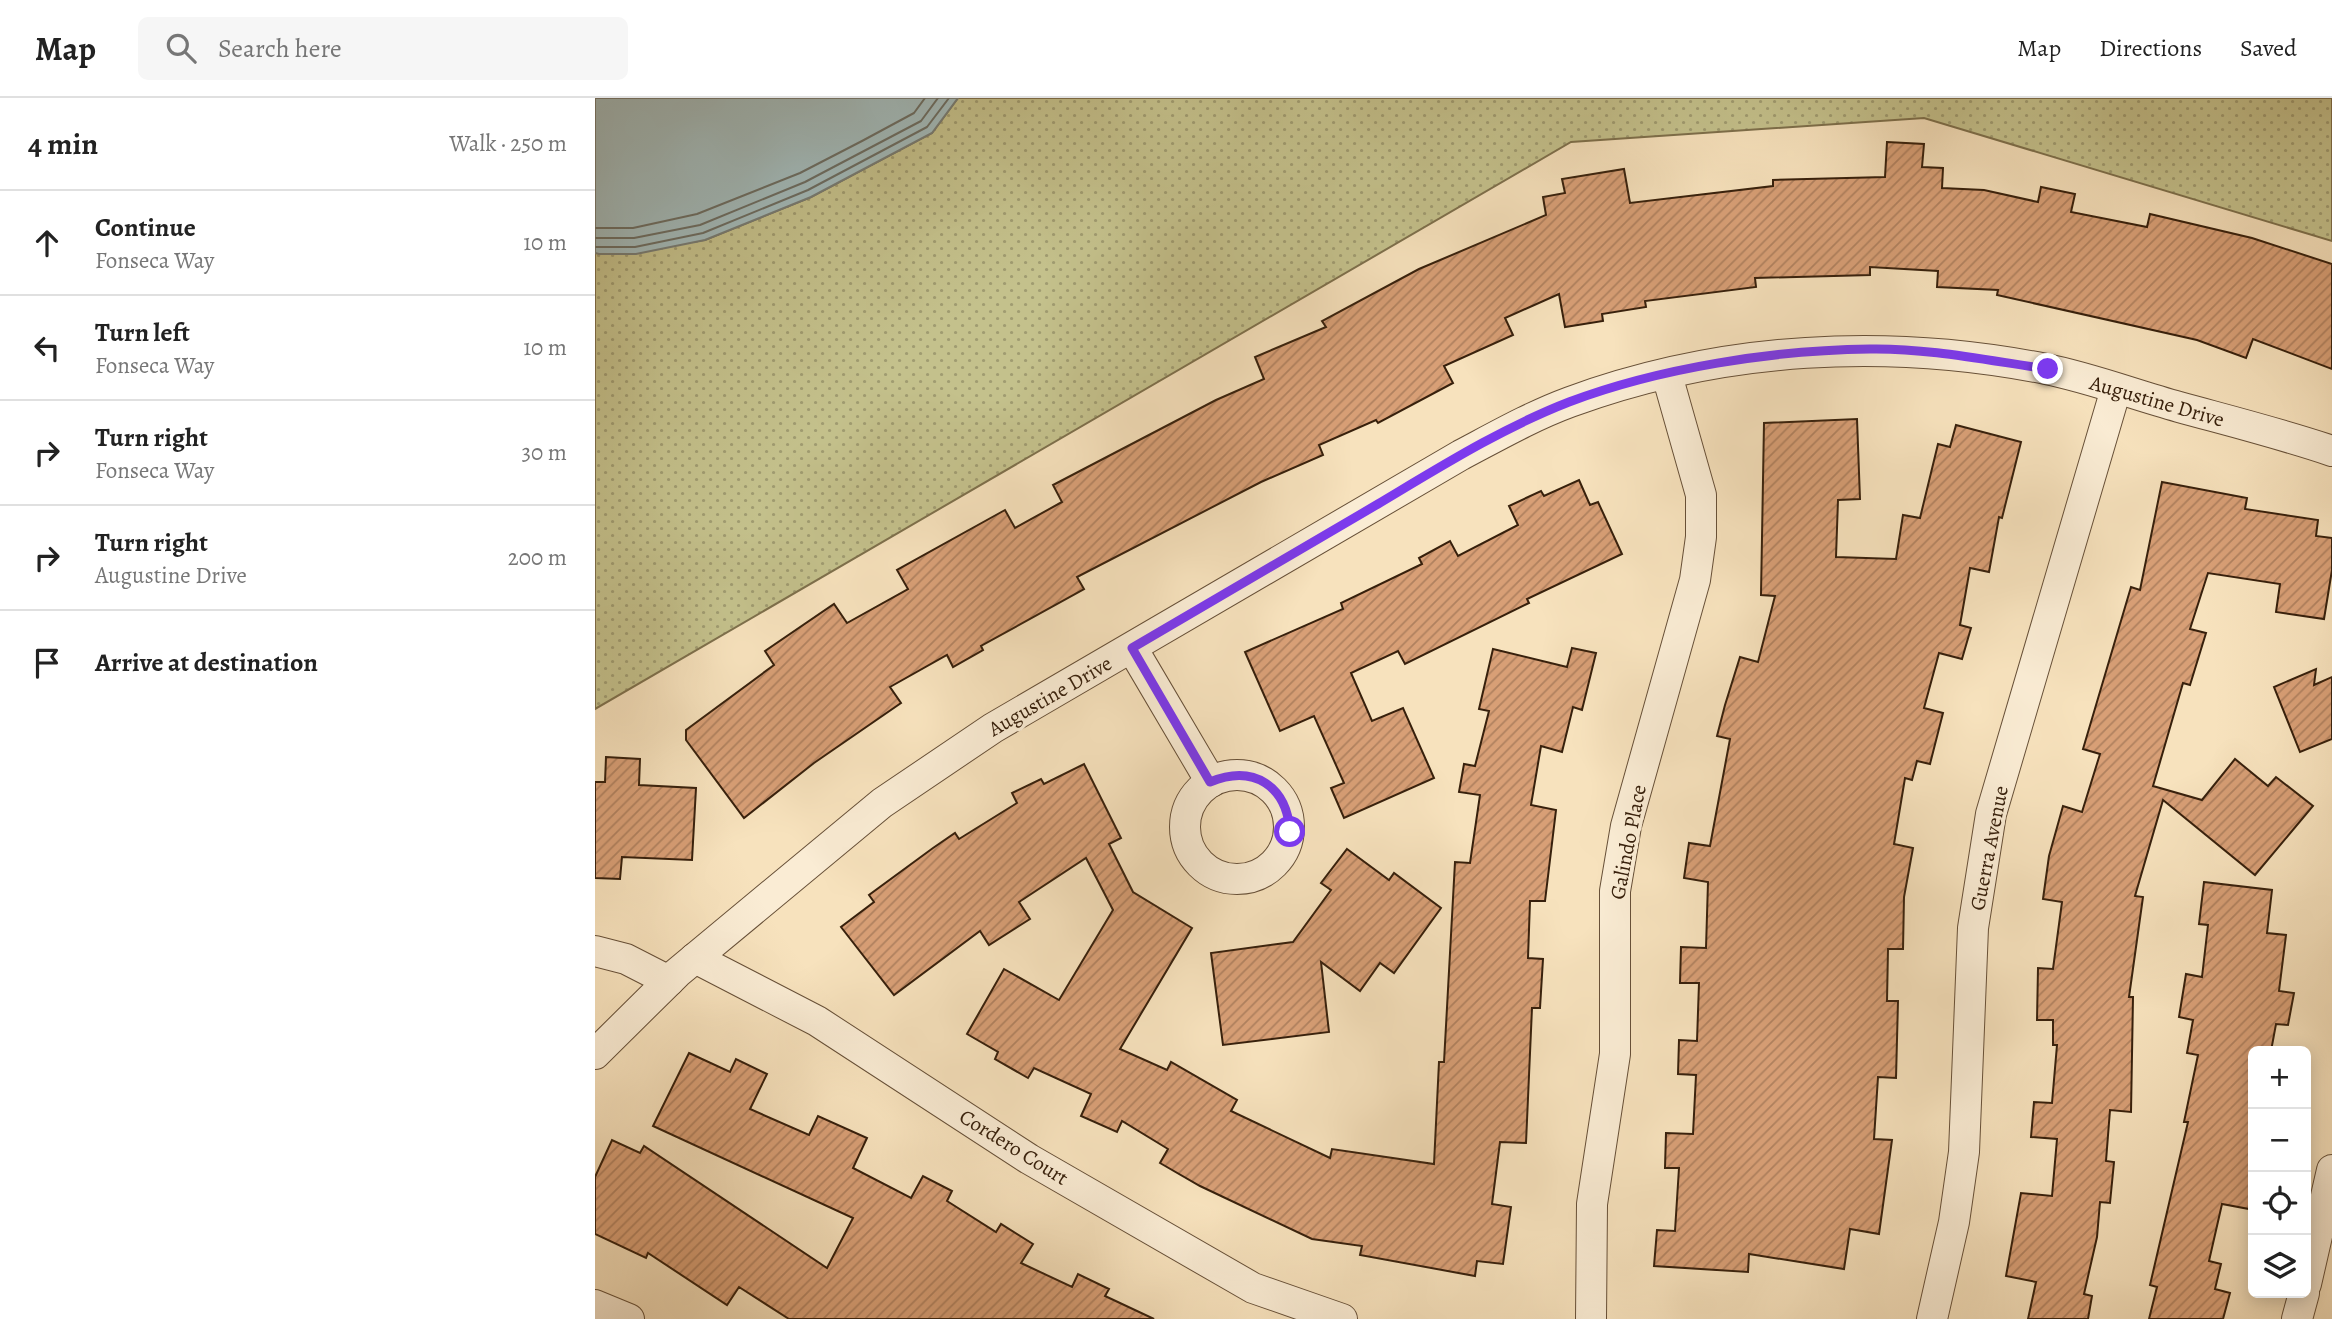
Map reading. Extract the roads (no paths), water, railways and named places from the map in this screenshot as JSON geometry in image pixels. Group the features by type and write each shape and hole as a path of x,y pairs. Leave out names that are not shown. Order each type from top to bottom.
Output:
{"street":[{"name":"Augustine Drive","path":"595,1055 695,958 882,803 993,728 1521,423 1571,401 1714,363 1787,353 1872,349 1948,354 2048,369 2332,451"},
{"name":"Galindo Place","path":"1591,1319 1592,1204 1615,1054 1615,891 1626,826 1695,580 1701,537 1701,495 1667,375"},
{"name":"Guerra Avenue","path":"1932,1319 1954,1222 1964,1152 1973,928 1991,814 2116,389"},
{"path":"1132,648 1210,782"},
{"path":"595,951 626,959 669,981"},
{"name":"Cordero Court","path":"695,958 817,1021 1029,1159 1252,1288 1342,1319"},
{"path":"2311,1262 2332,1170"},
{"path":"2297,1319 2303,1298"},
{"path":"595,1305 629,1319"}],"water":[{"path":"595,98 958,98 932,133 811,197 705,240 636,254 599,254 595,253"}]}
